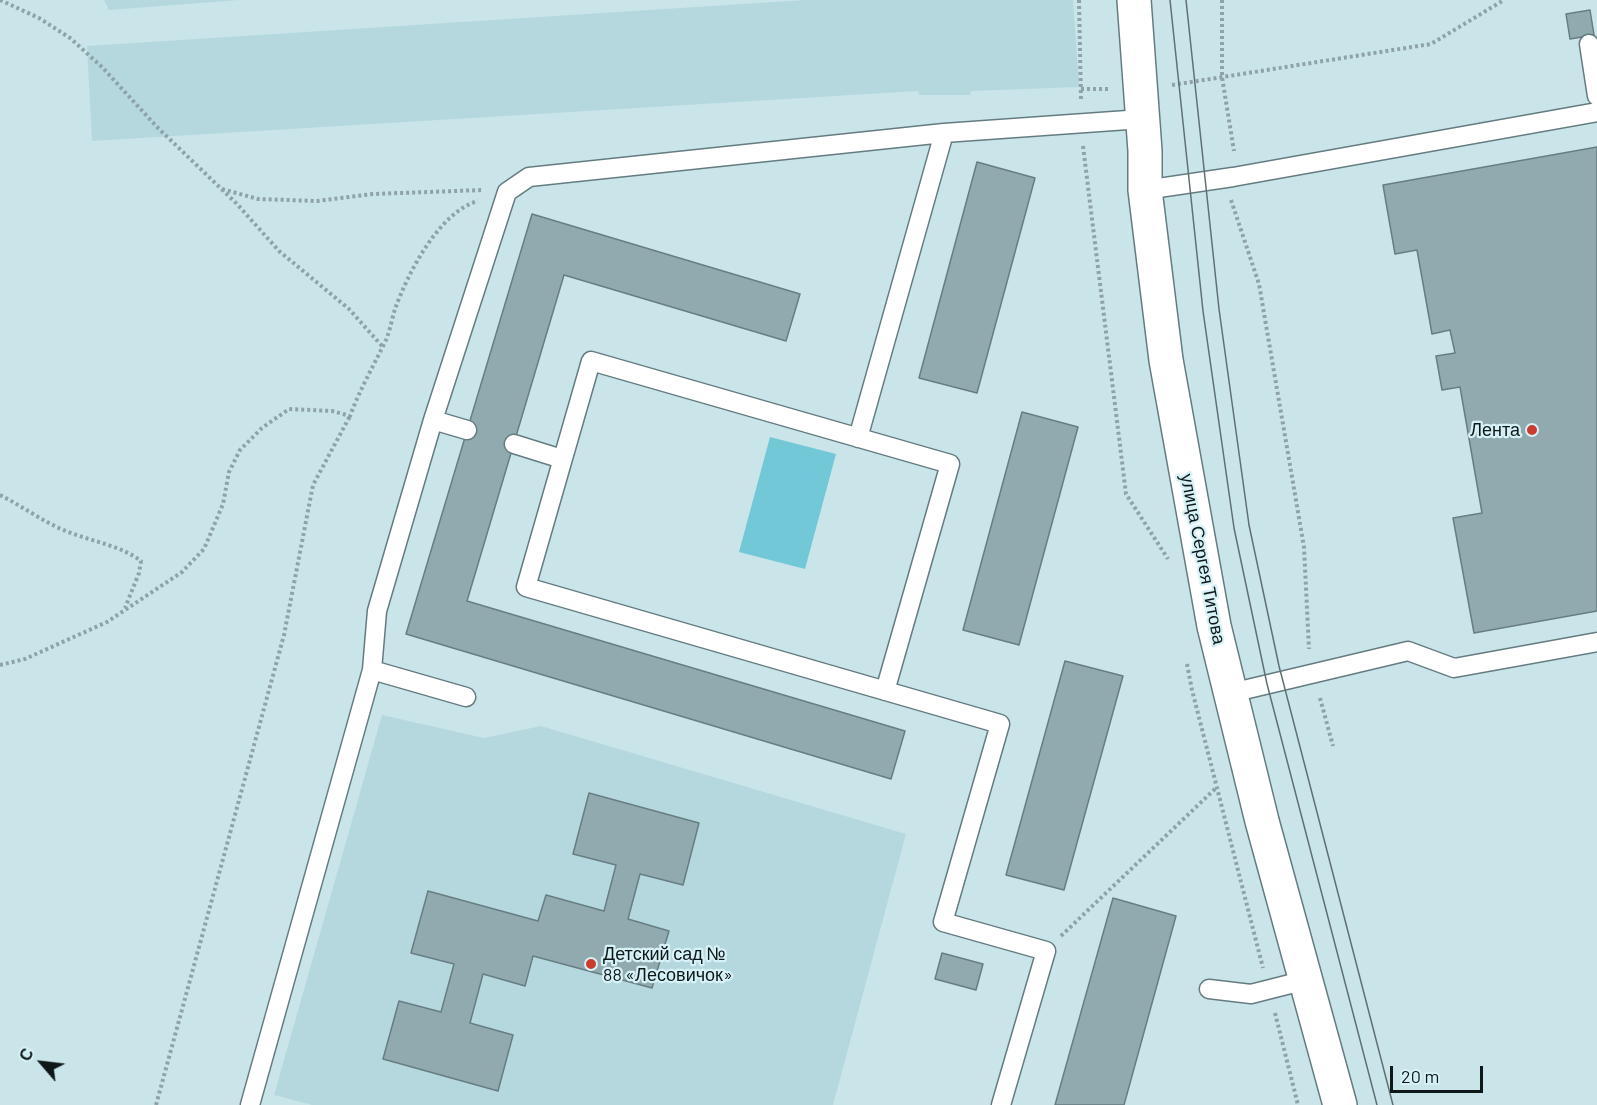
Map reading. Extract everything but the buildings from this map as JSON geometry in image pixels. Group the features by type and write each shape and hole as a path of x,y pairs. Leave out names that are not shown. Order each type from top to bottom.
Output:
{"main road":[{"name":"улица Сергея Титова","path":"1134,0 1145,151 1145,190 1166,360 1214,626 1262,821 1340,1105"}],"lane":[{"path":"1589,44 1597,96"},
{"path":"250,1105 372,670 377,611 433,420 507,192 529,177 944,133 1141,103"},
{"path":"1145,190 1233,177 1597,112"},
{"path":"858,438 944,133"},
{"path":"885,691 950,464 591,361 526,587 885,691 1000,724 943,922 1046,951 1001,1105"},
{"path":"433,420 467,430"},
{"path":"514,444 562,459"},
{"path":"1231,693 1408,651 1454,668 1597,642"},
{"path":"372,670 466,697"},
{"path":"1209,989 1251,994 1306,980"}],"path":[{"path":"0,0 39,18 70,38 102,67 157,127 221,189 279,251 349,309 382,346"},
{"path":"1222,0 1222,76 1235,157"},
{"path":"1081,89 1141,103 1222,76 1431,44 1504,0"},
{"path":"221,189 258,199 317,201 373,194 474,190 507,192"},
{"path":"156,1105 284,635 313,484 350,416 425,247 448,220 467,204 507,192"},
{"path":"1230,198 1259,284 1304,547 1309,656"},
{"path":"0,665 25,659 106,622 182,572 204,549 223,504 229,472 240,450 262,428 289,409 332,411 350,416"},
{"path":"0,495 49,524 129,552 141,561 139,573 125,609"},
{"path":"1320,697 1333,746"},
{"path":"1046,951 1217,787"}],"shaded area":[{"path":"104,0 240,0 109,10"},
{"path":"805,0 1073,0 1079,87 971,91 970,95 919,95 918,91 92,141 87,46"},
{"path":"770,437 836,454 805,569 739,552"},
{"name":"Детский сад № 88 «Лесовичок»","path":"382,715 484,738 541,726 906,834 833,1105 312,1105 274,1095"}],"tram line":[{"path":"1170,0 1203,311 1234,528 1267,684 1377,1105"},
{"path":"1186,0 1219,309 1249,525 1279,666 1393,1105"}],"place":[{"name":"Лента","path":"1532,430"},
{"name":"Детский сад № 88 «Лесовичок»","path":"591,964"}]}
